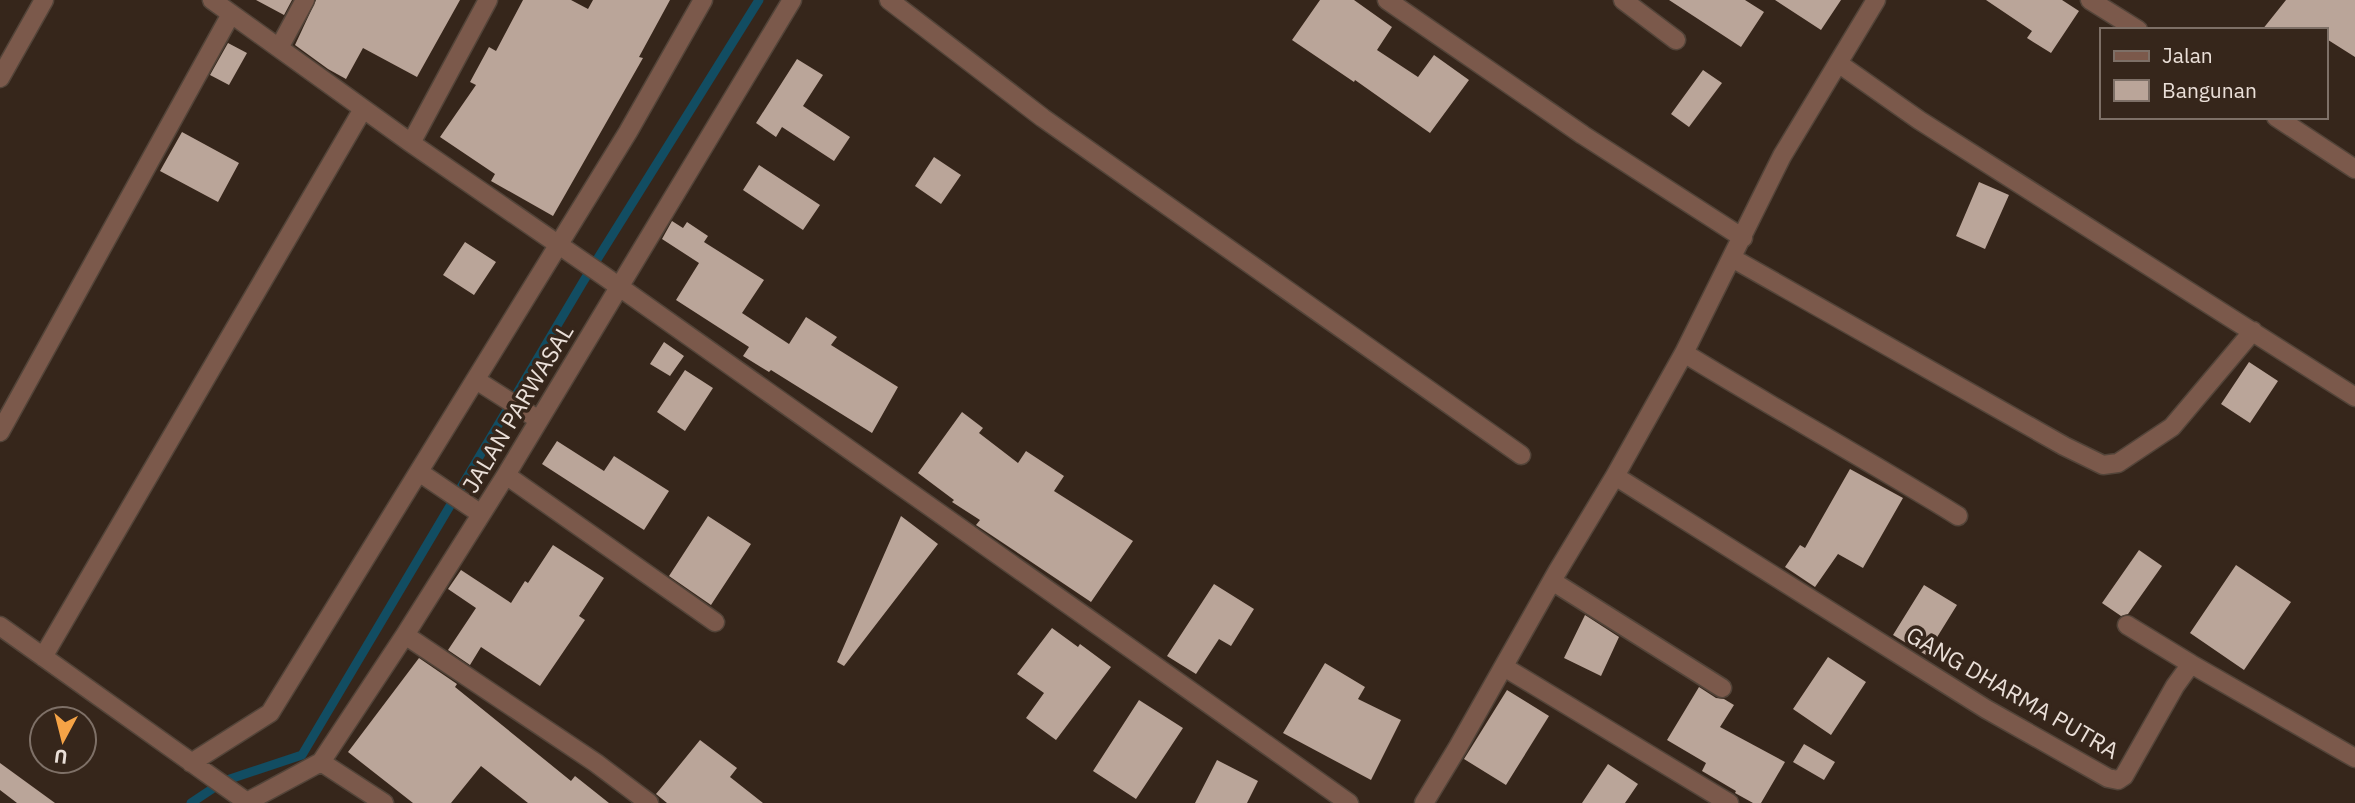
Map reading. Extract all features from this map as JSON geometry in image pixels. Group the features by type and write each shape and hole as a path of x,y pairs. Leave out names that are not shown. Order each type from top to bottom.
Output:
{"street":[{"path":"0,78 44,0"},
{"path":"212,0 1349,803"},
{"path":"279,48 305,0"},
{"path":"411,143 488,0"},
{"path":"191,763 270,713 628,132 703,0"},
{"name":"JALAN PARWASAL","path":"246,803 321,762 405,635 474,509 506,475 792,0"},
{"path":"889,0 1043,118 1521,455"},
{"path":"1387,0 1583,135 1742,238"},
{"path":"1623,0 1676,40"},
{"path":"1424,803 1615,476 1684,353 1782,156 1876,0"},
{"path":"2090,0 2135,28"},
{"path":"0,432 231,14"},
{"path":"1838,63 1919,120 2355,397"},
{"path":"43,657 363,109"},
{"path":"2279,119 2355,169"},
{"path":"1732,258 2103,466 2118,463 2172,427 2253,331"},
{"path":"1684,353 1958,516"},
{"path":"475,380 539,420"},
{"path":"419,472 474,509"},
{"path":"506,475 715,622"},
{"name":"GANG DHARMA PUTRA","path":"1615,476 1856,629 2046,744 2108,778 2118,780 2124,776 2175,686 2191,664"},
{"path":"1552,581 1723,688"},
{"path":"2127,625 2355,758"},
{"path":"0,626 246,803"},
{"path":"405,635 596,763 649,803"},
{"path":"1504,667 1730,803"},
{"path":"321,762 384,803"}],"building":[{"path":"256,0 292,0 284,15"},
{"path":"316,0 460,0 417,77 363,48 346,79 295,45"},
{"path":"523,0 571,0 588,9 593,0 670,0 639,57 643,58 553,216 491,181 495,174 440,137 476,85 470,82 489,47 496,51"},
{"path":"1320,0 1354,0 1392,27 1377,50 1418,77 1434,55 1469,80 1430,133 1292,40"},
{"path":"1669,0 1745,0 1764,12 1741,47"},
{"path":"1775,0 1841,0 1821,30"},
{"path":"1986,0 2062,0 2079,11 2051,53 2027,38 2032,31"},
{"path":"2286,0 2355,0 2355,57 2327,39 2327,28 2264,28"},
{"path":"228,43 247,53 229,85 210,75"},
{"path":"797,59 823,75 803,106 850,137 834,161 782,127 776,137 756,123"},
{"path":"1703,70 1722,83 1689,127 1671,114"},
{"path":"182,132 239,163 218,202 160,171"},
{"path":"934,157 961,175 941,204 915,186"},
{"path":"759,165 820,205 803,230 743,190"},
{"path":"1979,182 2009,195 1985,249 1956,236"},
{"path":"672,221 683,228 687,222 708,236 704,242 764,280 742,313 789,344 806,317 837,337 831,345 898,387 872,433 771,370 769,372 743,356 749,347 676,300 699,263 662,239"},
{"path":"465,242 496,262 474,295 443,275"},
{"path":"664,342 684,356 670,376 650,364"},
{"path":"2249,362 2278,381 2250,423 2221,404"},
{"path":"685,370 713,388 685,431 657,412"},
{"path":"962,412 983,428 979,433 1018,463 1026,451 1064,476 1054,491 1133,541 1091,602 976,525 980,520 952,502 954,500 918,473"},
{"path":"557,441 604,471 614,456 669,491 644,530 542,464"},
{"path":"1850,469 1903,498 1863,568 1838,554 1815,587 1785,567 1800,545 1805,548"},
{"path":"708,516 751,544 711,605 669,576"},
{"path":"901,516 938,544 844,666 837,662"},
{"path":"553,545 604,578 579,616 585,620 540,686 481,647 470,665 448,650 476,608 448,589 461,570 511,603"},
{"path":"2139,550 2162,566 2128,614 2121,616 2102,603"},
{"path":"2236,565 2291,602 2244,670 2190,633"},
{"path":"1214,584 1254,609 1231,646 1219,639 1196,674 1167,656"},
{"path":"1924,585 1957,605 1926,655 1893,635"},
{"path":"1585,615 1619,637 1601,676 1564,658"},
{"path":"1052,628 1111,667 1056,740 1026,718 1044,693 1017,674"},
{"path":"1828,657 1866,682 1831,735 1793,709"},
{"path":"419,658 457,684 455,687 571,781 575,776 609,803 528,803 481,766 451,803 413,803 348,752"},
{"path":"1325,663 1365,687 1358,699 1401,720 1371,780 1283,733"},
{"path":"1699,687 1734,705 1720,727 1785,762 1761,803 1753,803 1702,771 1706,763 1667,740"},
{"path":"1507,690 1549,716 1506,785 1464,759"},
{"path":"1139,700 1183,728 1136,799 1093,771"},
{"path":"700,740 737,768 730,777 763,803 667,803 656,794"},
{"path":"1804,744 1835,762 1824,780 1793,762"},
{"path":"1217,760 1258,781 1247,803 1195,803"},
{"path":"0,763 55,803 17,803 0,790"},
{"path":"1608,764 1638,784 1625,803 1582,803"}],"waterway":[{"path":"191,803 224,781 302,755 583,282 759,0"}]}
